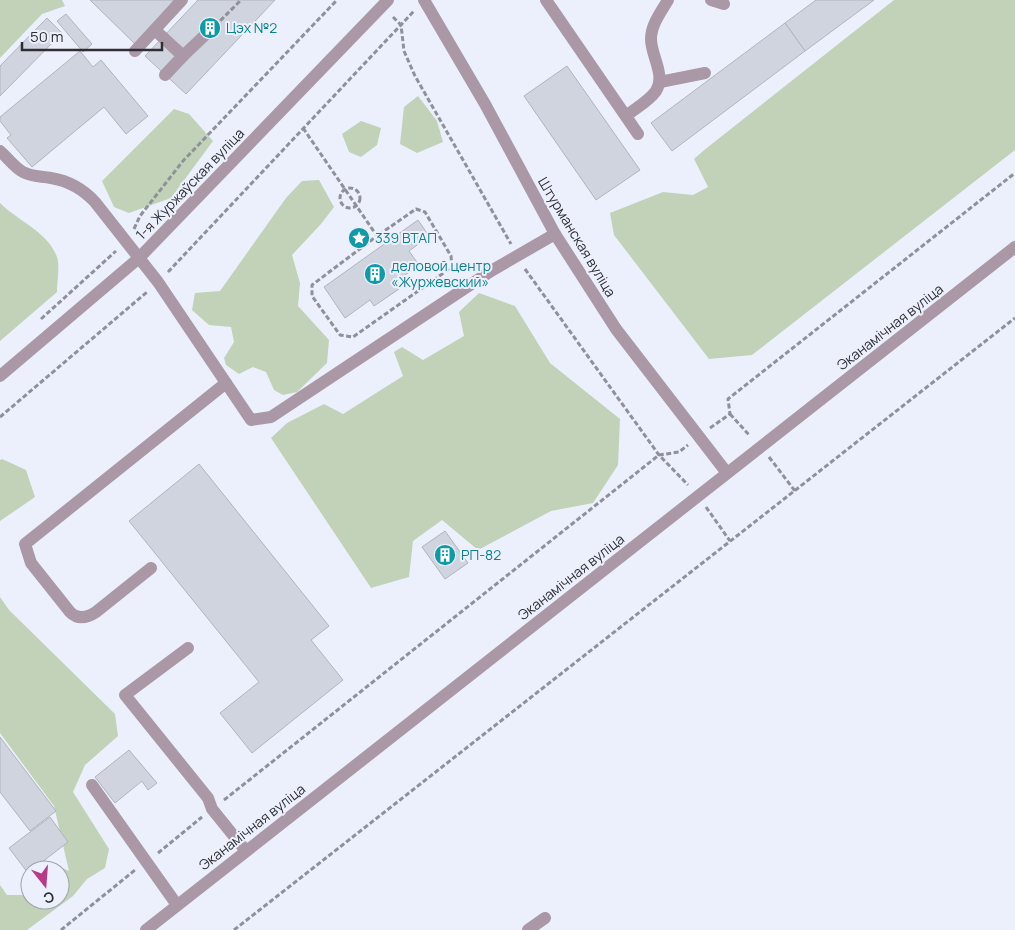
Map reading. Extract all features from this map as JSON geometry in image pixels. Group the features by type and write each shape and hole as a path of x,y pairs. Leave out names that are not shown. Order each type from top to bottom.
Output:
{"street":[{"path":"135,51 182,0"},
{"name":"1-я Журжаўская вуліца","path":"0,376 139,258 388,0"},
{"name":"Штурманская вуліца","path":"424,0 485,104 555,234 616,329 700,436 727,474"},
{"path":"546,0 638,134"},
{"path":"626,116 651,97 657,90 660,82 651,41 652,32 668,0"},
{"path":"155,30 183,56"},
{"path":"165,75 204,36"},
{"path":"660,82 705,73"},
{"path":"0,150 21,171 30,175 69,183 84,191 95,202 158,282 251,420 270,417 491,271 555,234"},
{"name":"Эканамічная вуліца","path":"146,930 1015,248"},
{"path":"151,568 96,612 89,616 77,617 70,612 31,563 25,544 226,382"},
{"path":"188,648 125,696 208,798 212,809 246,851"},
{"path":"92,785 177,905"},
{"path":"528,930 545,918"}],"path":[{"path":"204,36 242,0"},
{"path":"38,321 127,242 140,216 183,161 337,0"},
{"path":"0,417 158,282 424,0"},
{"path":"303,128 377,236"},
{"path":"152,858 658,455 679,452 730,414 728,399 1015,174"},
{"path":"353,188 360,194 361,198 356,206 348,208 341,202 342,193 345,189 353,188"},
{"path":"416,209 425,212 451,256 452,267 353,337 340,335 312,296 312,285 377,236 416,209"},
{"path":"234,930 1015,318"},
{"path":"698,496 730,541"},
{"path":"60,930 136,870"}],"green space":[{"path":"0,0 62,0 65,6 42,14 0,58"},
{"path":"894,0 1015,0 1015,150 752,355 709,359 614,235 610,213 663,192 693,195 708,187 694,159"},
{"path":"418,96 437,121 443,142 417,153 400,144 404,107"},
{"path":"174,109 189,114 213,141 171,198 129,213 114,207 102,181"},
{"path":"361,121 381,128 377,145 361,157 349,152 342,134"},
{"path":"319,180 334,207 292,255 300,283 298,306 329,340 327,363 297,392 283,395 274,390 266,372 253,367 239,374 226,365 224,358 234,342 231,327 209,325 192,310 195,293 220,291 286,198 302,181"},
{"path":"0,203 47,241 57,257 58,269 57,292 0,341"},
{"path":"479,293 515,306 550,363 620,419 618,465 593,503 551,511 478,550 442,520 413,541 409,577 371,588 271,438 287,423 324,404 343,414 403,376 394,352 402,347 423,360 464,336 459,312"},
{"path":"2,459 26,470 35,497 0,521 0,460"},
{"path":"0,597 9,610 115,714 118,736 85,765 73,792 109,849 105,868 87,879 70,898 70,860 66,860 54,806 0,733"},
{"path":"0,885 7,895 20,895 20,910 54,910 27,930 0,930"}],"building":[{"path":"90,0 174,0 136,45"},
{"name":"Цэх №2","path":"198,0 275,0 186,94 145,56"},
{"path":"816,0 874,0 805,51 785,23"},
{"path":"66,14 92,44 83,52 57,21"},
{"path":"47,18 62,33 0,96 0,66"},
{"path":"785,23 805,51 672,151 651,123"},
{"path":"80,51 93,67 101,60 148,116 126,134 104,107 32,167 7,138 11,135 0,121 0,117"},
{"path":"567,66 640,170 596,200 524,96"},
{"name":"деловой центр «Журжевский»","path":"418,220 429,236 409,251 419,265 394,283 399,289 374,306 370,300 345,318 324,287"},
{"path":"199,464 329,626 311,640 343,680 252,753 220,713 259,682 129,521"},
{"name":"РП-82","path":"445,531 468,563 445,579 422,547"},
{"path":"0,737 56,811 30,831 0,792"},
{"path":"129,750 157,783 148,790 142,781 115,803 95,777"},
{"path":"50,817 68,842 45,860 20,860 20,862 9,848"}],"place":[{"name":"Цэх №2","path":"210,28"},
{"name":"339 ВТАП","path":"359,238"},
{"name":"деловой центр «Журжевский»","path":"375,274"},
{"name":"РП-82","path":"445,555"}]}
